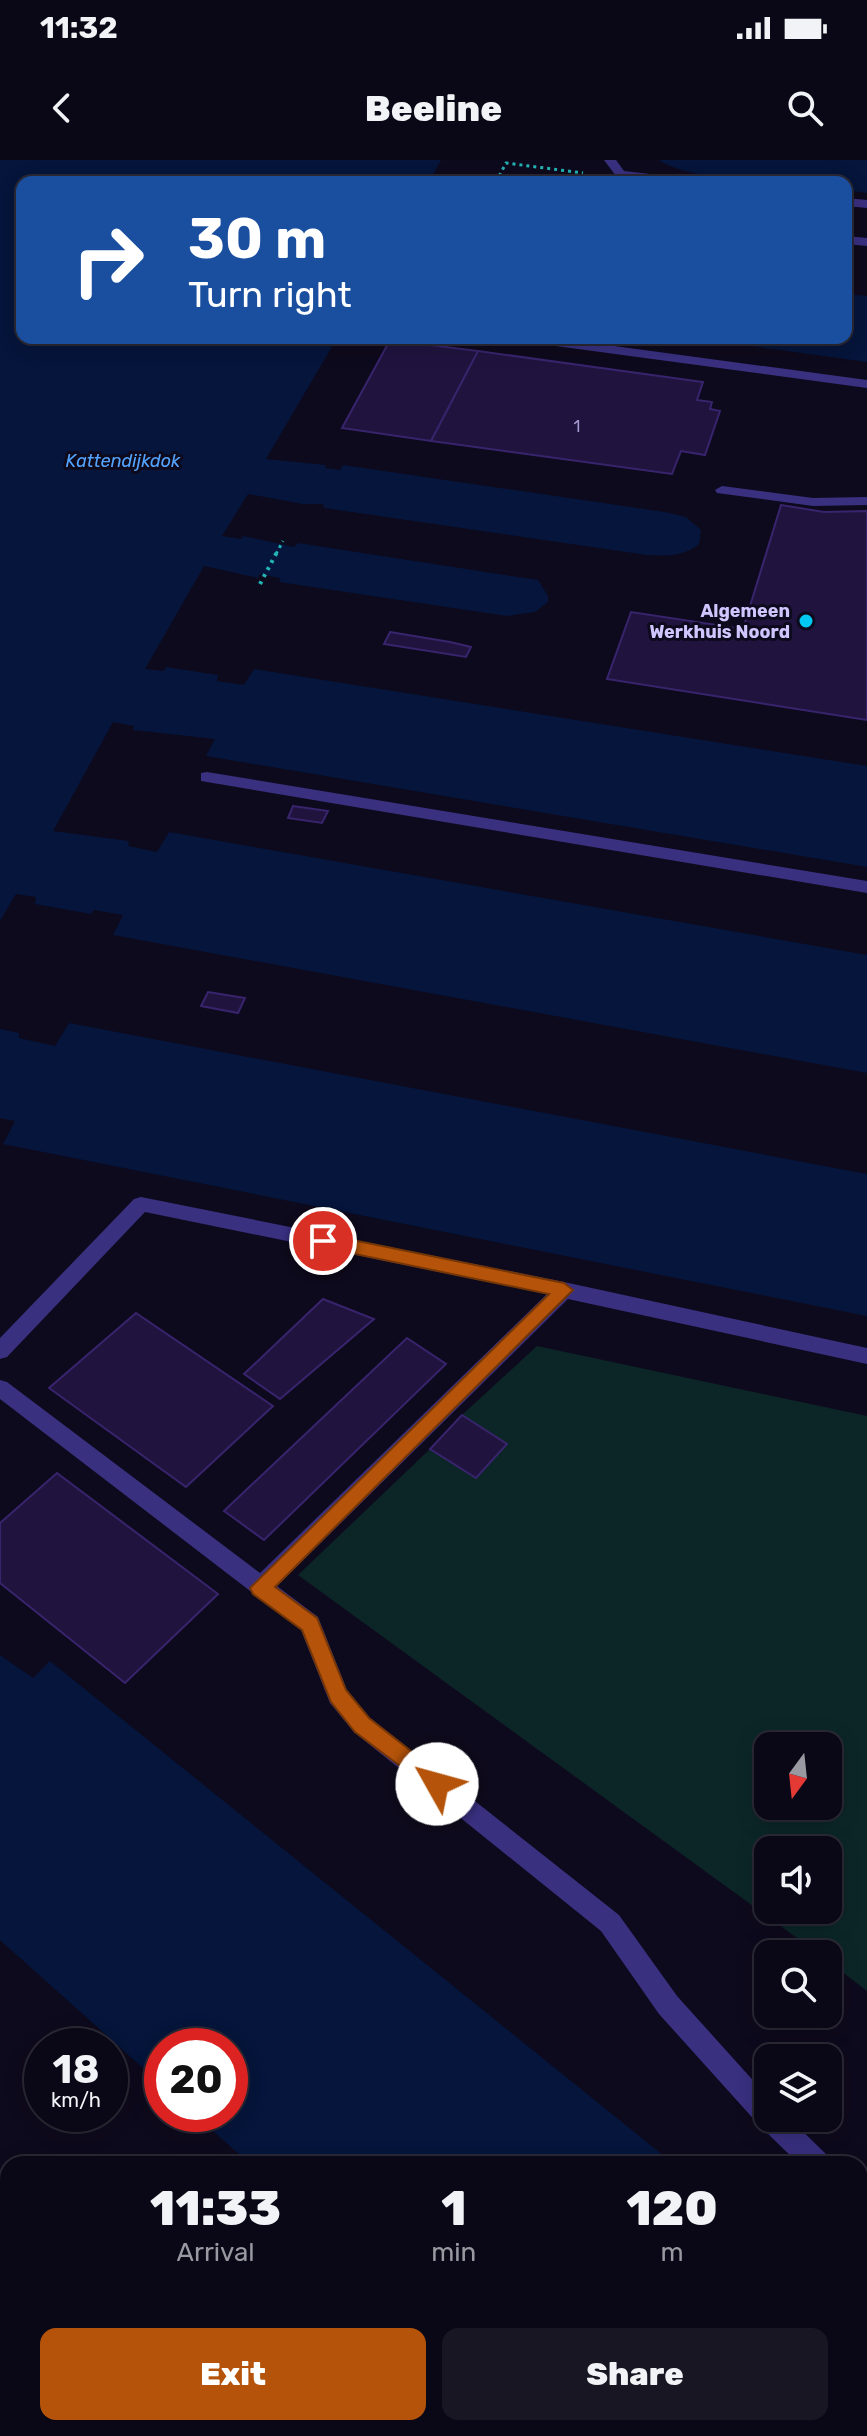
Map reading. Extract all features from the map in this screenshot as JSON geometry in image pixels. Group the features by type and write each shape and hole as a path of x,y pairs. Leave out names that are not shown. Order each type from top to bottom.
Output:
{"lane":[{"path":"610,160 620,174 636,176"},
{"path":"570,344 867,384"},
{"path":"722,490 813,502 867,501"},
{"path":"207,777 867,887"},
{"path":"0,1351 141,1204 564,1290 867,1356"},
{"path":"260,1588 564,1290"},
{"path":"0,1388 310,1624 338,1696 362,1725 610,1923 668,2005 754,2100"},
{"path":"785,2132 810,2156"}],"path":[{"path":"499,176 506,163 582,172 585,176"},
{"path":"260,584 283,541"}],"green space":[{"path":"537,1346 867,1416 867,1991 842,1972 842,1940 800,1940 778,1924 842,1924 842,1836 754,1836 754,1907 298,1575 430,1449 476,1477 507,1444 462,1415"}],"water":[{"name":"Kattendijkdok","path":"0,160 441,160 432,176 16,176 16,344 333,344 266,459 326,465 325,468 340,470 343,465 665,512 686,517 701,530 699,544 687,551 647,555 248,494 222,536 241,539 243,536 294,547 298,543 538,580 548,596 548,602 535,612 507,616 279,582 280,578 260,574 258,578 204,566 145,669 164,671 166,667 218,675 217,681 244,685 254,669 867,766 867,867 206,756 215,739 133,730 134,726 113,722 53,831 129,841 128,846 157,852 169,832 867,955 867,1073 113,935 123,915 94,910 91,914 35,904 36,897 16,894 0,921"},
{"path":"659,160 867,160 867,193 852,191 852,176 709,176 675,168"},
{"path":"852,295 867,296 867,362 737,344 852,344"},
{"path":"69,1023 867,1174 867,1316 3,1144 15,1121 0,1118 0,1029 19,1033 19,1038 55,1046"},
{"path":"0,1655 33,1678 50,1661 664,2156 241,2156 214,2132 248,2132 248,2028 144,2028 144,2069 128,2055 128,2028 98,2028 0,1940"}],"building":[{"path":"388,344 422,344 478,351 431,441 342,428"},
{"path":"478,351 703,382 697,400 712,402 710,409 720,411 705,455 681,451 672,474 431,441"},
{"name":"Algemeen Werkhuis Noord","path":"781,505 824,512 867,511 867,720 607,679 631,612 743,629"},
{"path":"390,632 471,647 466,657 384,644"},
{"path":"293,806 328,811 322,823 288,818"},
{"path":"208,992 245,998 238,1013 201,1006"},
{"path":"323,1299 374,1319 280,1399 244,1374"},
{"path":"136,1313 273,1406 186,1487 49,1388"},
{"path":"407,1338 446,1364 264,1540 224,1511"},
{"path":"462,1415 507,1444 476,1478 430,1449"},
{"path":"57,1473 218,1594 125,1683 0,1583 0,1523"}],"place":[{"name":"Algemeen Werkhuis Noord","path":"806,621"}],"route":[{"path":"323,1241 564,1290 260,1588 310,1624 338,1696 362,1725 437,1784"}]}
